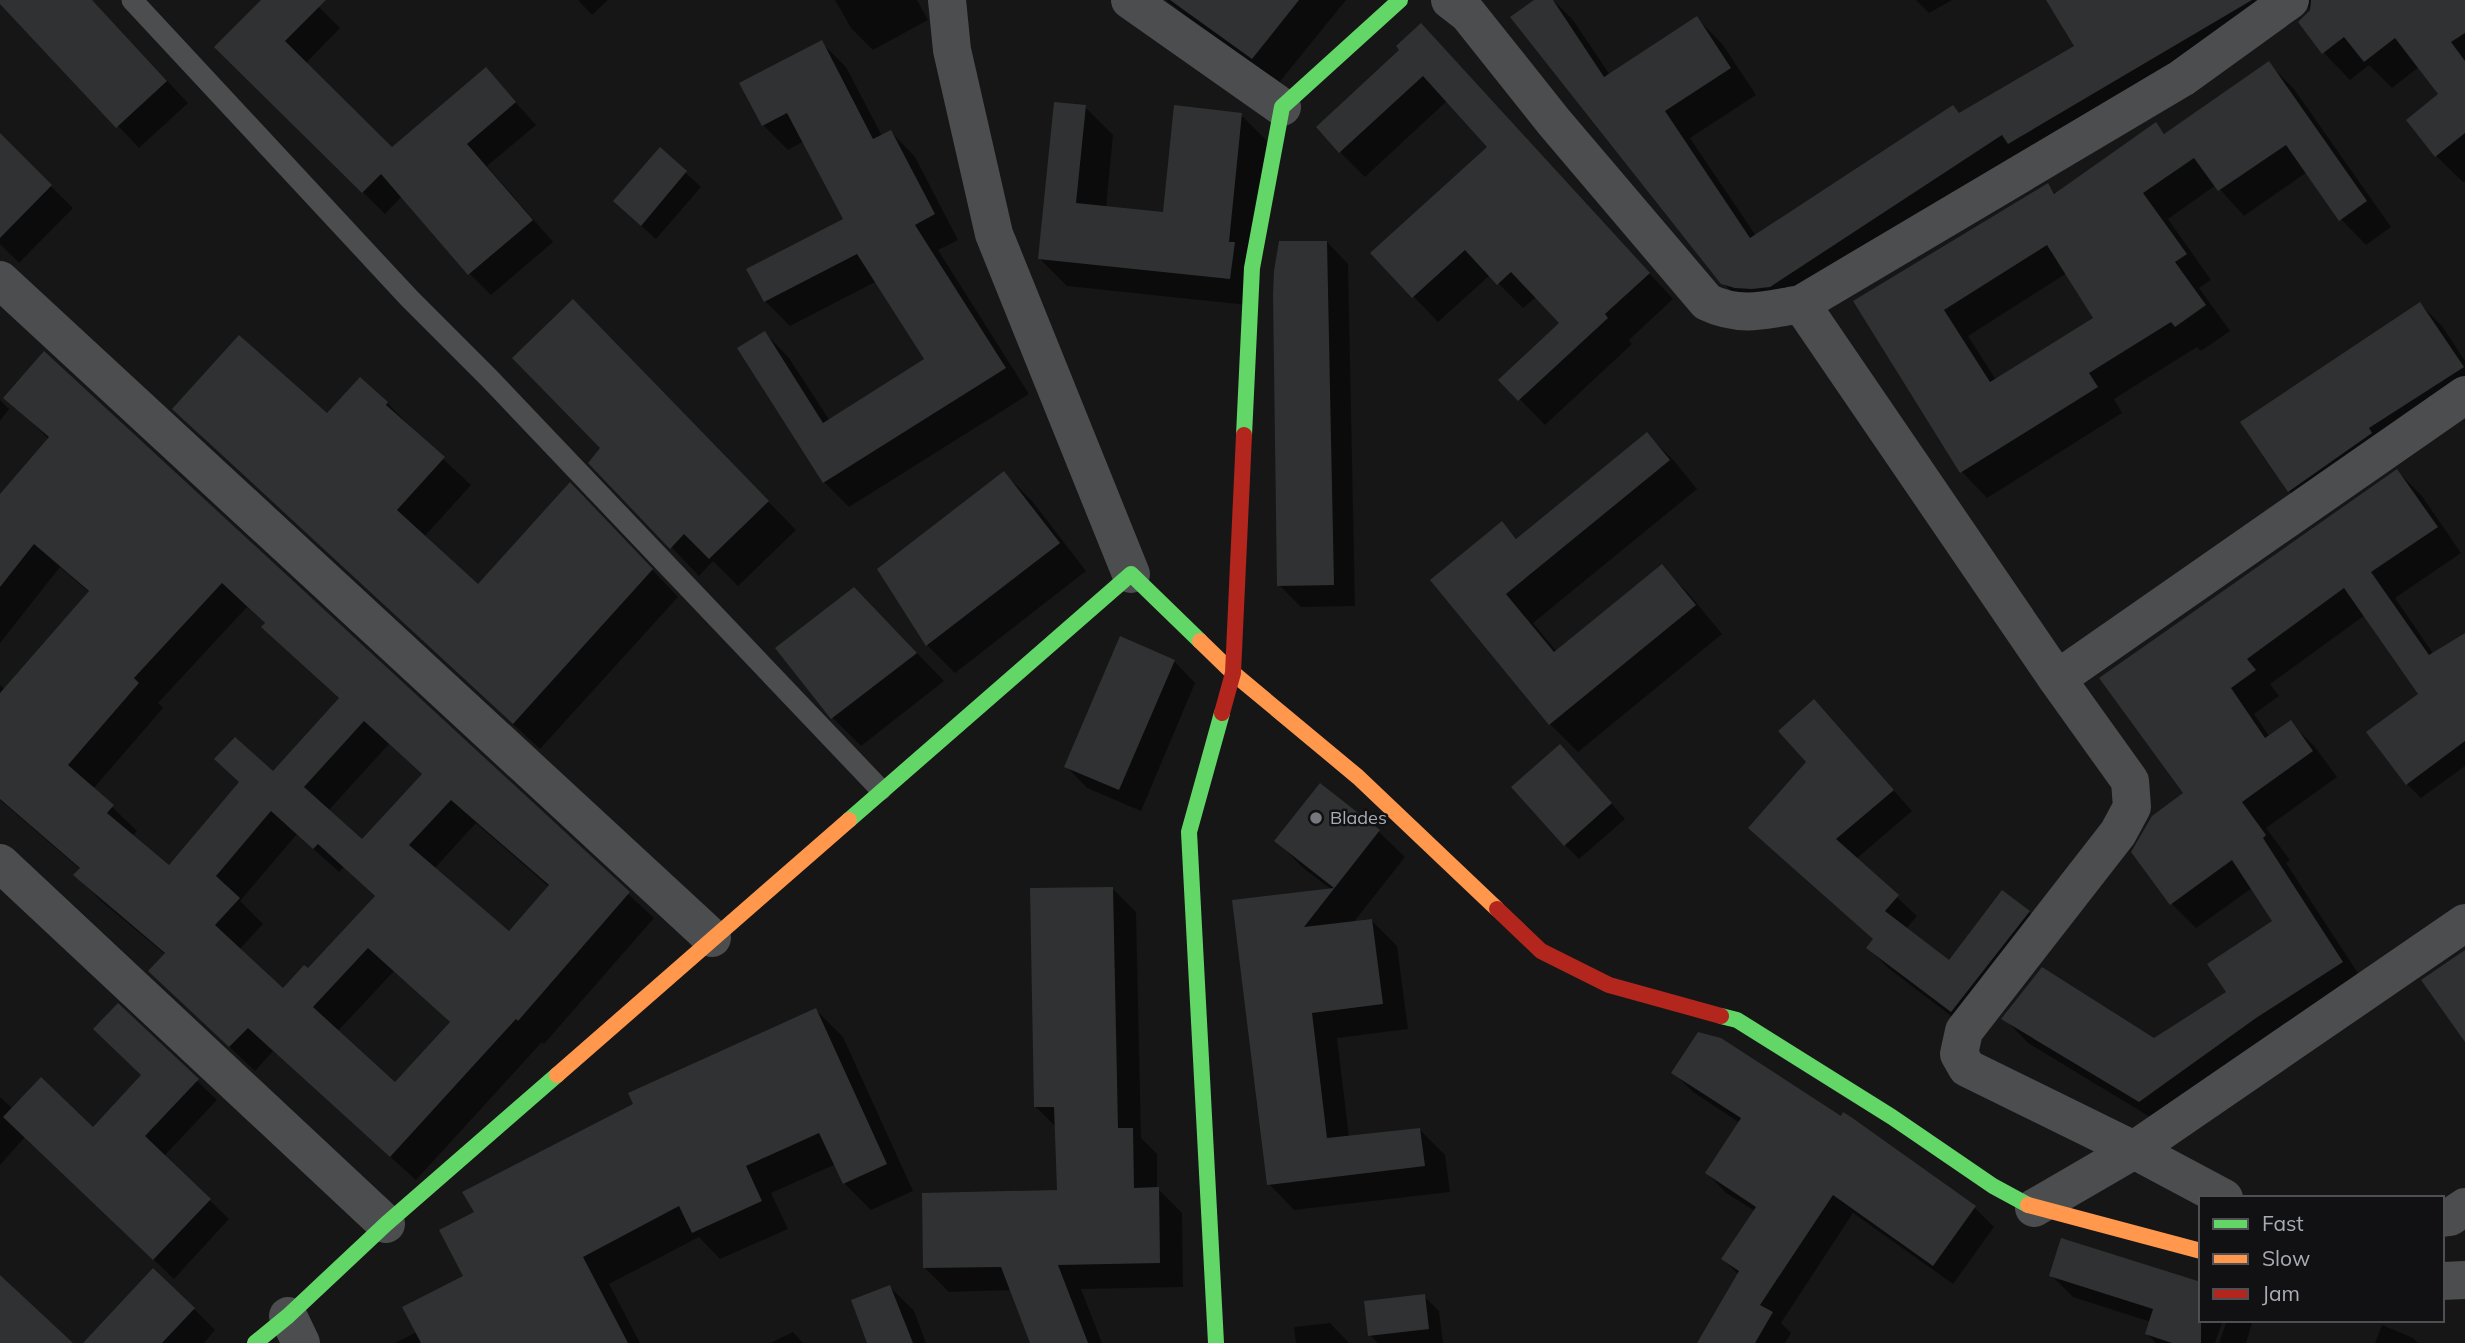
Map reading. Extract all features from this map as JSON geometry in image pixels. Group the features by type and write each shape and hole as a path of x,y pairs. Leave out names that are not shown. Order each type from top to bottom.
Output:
{"street":[{"path":"947,0 952,50 994,234 1131,574 1233,673 1357,777 1541,951 1609,985 1737,1020 1892,1117 1993,1186 2035,1208 2199,1250"},
{"path":"1130,0 1282,107"},
{"path":"1216,1343 1189,832 1233,673 1252,268 1282,107 1400,0"},
{"path":"1469,5 1554,122 1707,302 1725,311 1752,313 1801,304 2182,78 2290,0"},
{"path":"0,280 712,938"},
{"path":"1801,304 2056,679 2130,781 2132,807 2118,833 1964,1031 1959,1054 1968,1068 2220,1196"},
{"path":"2056,679 2465,395"},
{"path":"255,1343 294,1330 386,1224 1131,574"},
{"path":"0,863 386,1224"},
{"path":"2035,1208 2134,1150 2465,923"},
{"path":"2444,1218 2465,1207"},
{"path":"2444,1281 2465,1280"}],"lane":[{"path":"132,0 409,298 489,378 881,790"}],"building":[{"path":"0,0 92,0 167,81 116,128 0,4"},
{"path":"261,0 326,0 285,41 392,147 486,67 516,102 467,144 533,220 468,275 381,174 362,193 214,47"},
{"path":"1170,0 1299,0 1252,59"},
{"path":"1534,0 1553,0 1604,77 1697,16 1731,68 1665,111 1750,238 1953,105 1959,113 2074,46 2046,0 2252,0 2008,144 2002,135 1770,287 1752,289 1721,284 1510,17"},
{"path":"2311,0 2465,0 2465,33 2451,42 2465,61 2465,133 2435,157 2406,120 2438,94 2395,38 2364,62 2344,37 2322,54 2298,22 2310,10"},
{"path":"1421,23 1650,273 1605,314 1608,318 1518,401 1498,380 1559,323 1511,272 1497,285 1465,250 1412,298 1370,253 1487,147 1423,76 1339,153 1316,127 1399,50 1396,46"},
{"path":"822,40 873,139 891,130 935,214 915,225 1006,368 823,483 737,348 765,331 823,423 924,359 857,254 764,302 746,269 843,219 787,113 762,126 739,83"},
{"path":"2269,61 2367,201 2339,221 2286,145 2218,191 2194,158 2143,193 2187,254 2175,262 2206,305 2175,327 2171,322 2089,373 2098,387 1960,473 1853,301 2048,183 2054,194 2156,122 2164,134","holes":["2047,245 2093,318 1990,382 1944,310"]},
{"path":"1054,102 1086,105 1076,203 1163,212 1174,105 1242,113 1229,242 1235,242 1230,279 1038,259"},
{"path":"0,133 52,185 0,238"},
{"path":"660,147 687,171 641,226 613,201"},
{"path":"1279,241 1327,241 1334,585 1277,586 1273,295"},
{"path":"573,299 769,501 709,559 684,534 670,549 588,463 600,448 512,358"},
{"path":"2420,302 2464,367 2369,428 2372,433 2288,492 2240,422"},
{"path":"239,335 327,413 360,377 388,402 386,405 445,457 397,510 478,584 570,482 653,569 513,724 172,409"},
{"path":"44,351 630,892 518,1021 516,1019 390,1157 248,1028 229,1047 148,971 165,953 73,875 80,868 0,799 0,693 89,591 34,544 0,587 0,494 49,437 3,398","holes":["222,583 265,623 261,627 339,698 273,771 235,737 214,759 239,782 169,865 107,813 114,805 68,765 139,683 134,678","364,721 422,774 362,839 304,787","451,800 549,885 509,931 409,845","271,811 313,849 318,844 375,896 308,968 304,965 283,988 215,925 240,898 216,876","368,948 450,1022 395,1082 313,1007"]},
{"path":"1647,432 1670,460 1506,594 1554,652 1662,564 1696,605 1549,725 1430,580 1502,521 1516,539"},
{"path":"2397,469 2438,527 2371,572 2429,655 2465,633 2465,741 2406,785 2366,732 2418,694 2344,588 2247,659 2256,670 2231,688 2265,738 2291,720 2313,751 2242,802 2266,835 2263,838 2343,962 2256,1018 2139,1102 2001,1019 2042,967 2154,1038 2226,992 2207,964 2272,921 2232,860 2170,905 2131,852 2152,816 2183,793 2099,678"},
{"path":"1004,471 1060,543 926,646 877,569"},
{"path":"854,587 917,653 831,719 775,648"},
{"path":"1120,636 1175,660 1119,790 1064,767"},
{"path":"1814,699 1894,790 1836,839 1899,895 1885,911 1949,960 2002,890 2030,911 1951,1012 1866,948 1873,939 1748,828 1806,762 1778,731"},
{"path":"1560,744 1612,803 1564,846 1511,787"},
{"path":"1320,783 1380,830 1304,927 1372,919 1383,1004 1312,1013 1327,1138 1420,1128 1425,1166 1267,1185 1232,900 1334,888 1274,841"},
{"path":"1113,887 1118,1128 1133,1128 1134,1188 1159,1187 1160,1263 1058,1265 1088,1343 1030,1343 1001,1267 923,1268 922,1193 1057,1190 1054,1107 1034,1107 1030,888"},
{"path":"2465,950 2465,1042 2421,980"},
{"path":"118,1003 199,1079 145,1136 211,1199 153,1260 3,1117 41,1077 93,1127 141,1075 93,1029"},
{"path":"816,1008 887,1164 843,1184 819,1133 746,1166 762,1201 692,1233 679,1206 583,1257 628,1343 421,1343 402,1307 463,1276 439,1230 474,1212 462,1192 633,1104 628,1093"},
{"path":"1698,1032 1721,1038 1841,1116 1843,1112 1851,1117 1976,1206 1933,1266 1833,1195 1760,1305 1773,1312 1755,1343 1697,1343 1739,1271 1721,1259 1756,1207 1705,1173 1741,1118 1671,1073"},
{"path":"2061,1238 2199,1281 2201,1343 2172,1343 2145,1334 2153,1309 2049,1276"},
{"path":"153,1268 195,1308 162,1343 83,1343"},
{"path":"0,1275 73,1343 0,1343"},
{"path":"890,1285 913,1343 867,1343 851,1300"},
{"path":"1425,1294 1429,1329 1368,1336 1364,1301"}],"traffic: fast":[{"path":"1244,435 1252,268 1282,107 1400,0"},
{"path":"849,820 1131,574 1200,641"},
{"path":"1216,1343 1189,832 1222,713"},
{"path":"1721,1016 1737,1020 1892,1117 1993,1186 2028,1205"},
{"path":"255,1343 557,1075"}],"traffic: slow":[{"path":"1200,641 1233,673 1358,777 1497,909"},
{"path":"557,1075 849,820"},
{"path":"2028,1205 2199,1250"}],"traffic: jam":[{"path":"1222,713 1233,673 1244,435"},
{"path":"1497,909 1541,951 1609,985 1721,1016"}],"place":[{"name":"Blades","path":"1316,818"}]}
